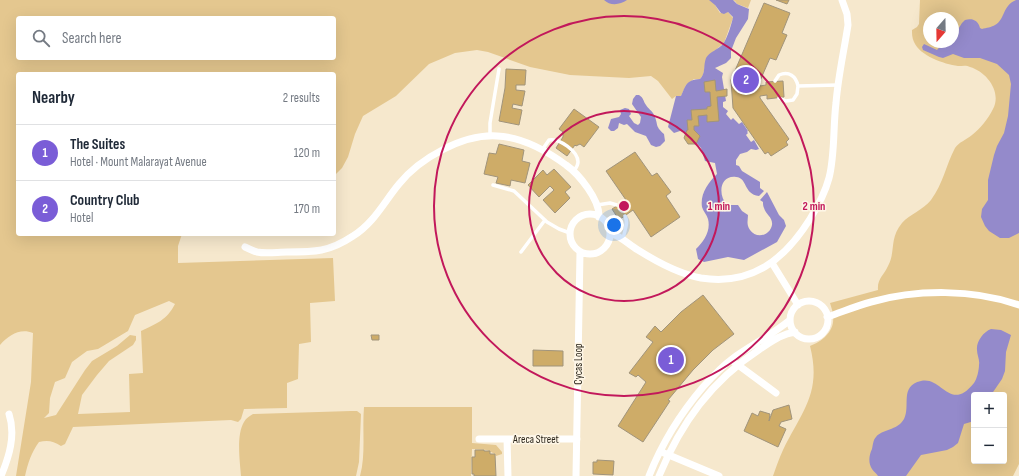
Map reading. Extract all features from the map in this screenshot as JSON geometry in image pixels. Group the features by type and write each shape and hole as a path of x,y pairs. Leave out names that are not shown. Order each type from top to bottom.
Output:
{"street":[{"path":"610,233 623,239 654,260 684,273 702,278 738,278 761,270 772,263 791,246 814,212 826,188 832,168 836,102 848,25 847,14 842,0"},
{"path":"246,247 257,252 314,252 335,246 355,235 367,226 378,214 406,175 426,159 441,150 456,144 490,136 514,139 542,150 560,160 574,171 583,182 597,205 599,217"},
{"path":"588,214 599,217 605,221 610,233 610,239 607,245 598,253 592,255 580,252 572,245 570,240 570,233 573,223 582,216 588,214"},
{"name":"Cycas Loop","path":"576,476 580,252"},
{"path":"772,263 798,305"},
{"path":"827,317 872,301 932,293 975,294 1019,305"},
{"path":"803,302 816,303 821,306 827,317 826,329 817,337 811,339 800,336 795,332 790,320 791,314 798,305 803,302"},
{"path":"649,476 671,430 688,405 714,375 731,360 790,320"},
{"path":"659,476 668,454 680,432 718,383 737,365 774,340 781,336 795,332"},
{"path":"731,360 776,393"},
{"path":"1,476 13,436 13,427 9,414"},
{"path":"479,439 507,439"},
{"name":"Areca Street","path":"508,476 507,439 577,439"},
{"path":"660,451 719,476"}],"lane":[{"path":"490,136 490,123 499,70"},
{"path":"775,81 779,75 788,74 796,78 798,86 797,94 793,100 786,101 779,98"},
{"path":"798,86 838,85"},
{"path":"542,150 546,142 549,140 555,139 560,142 571,150 577,157 578,165 574,171"},
{"path":"493,185 514,191 545,220 559,229 570,233"},
{"path":"597,205 610,203 617,205"},
{"path":"623,239 627,225 625,216"},
{"path":"520,252 545,220"}],"shaded area":[{"path":"0,0 718,0 715,5 720,13 728,12 733,18 724,43 707,57 703,75 700,79 694,79 686,85 681,96 676,96 672,99 658,81 651,76 629,78 570,75 530,67 488,52 477,50 455,53 429,64 396,96 363,116 355,134 348,157 342,168 336,174 336,72 16,72 16,236 181,236 178,246 178,263 333,258 335,301 310,303 311,342 299,344 298,379 287,383 287,408 244,409 241,419 238,422 231,420 73,427 65,444 61,446 50,441 39,442 30,458 25,476 16,476 31,382 33,333 24,331 15,333 0,345","holes":["169,301 175,304 165,318 141,331 143,373 129,374 130,412 78,414 82,395 97,375 109,361 133,345 136,340 136,336 130,335 117,346 92,361 56,415 44,418 49,413 50,398 55,382 65,378 72,362 87,351 98,349 128,331 135,315"]},
{"path":"604,0 627,0 615,4"},
{"path":"709,0 733,0 737,4 749,9 748,19 736,38 731,51 731,58 726,63 715,68 723,73 722,77 726,101 723,102 723,107 728,111 726,114 731,120 733,118 739,124 742,122 748,131 746,135 751,142 754,140 759,149 751,149 740,154 736,160 736,165 739,166 742,171 760,182 760,188 764,191 759,196 754,195 740,178 730,177 723,183 721,192 722,197 727,205 738,205 742,211 748,215 748,226 750,230 756,235 762,235 769,232 772,225 772,222 763,206 763,202 760,200 767,192 786,226 777,242 744,260 728,257 704,262 698,259 696,249 702,243 709,228 708,219 702,207 702,198 708,185 717,174 715,163 705,161 701,148 688,133 680,131 674,133 668,127 676,96 681,96 689,82 702,77 706,58 723,44 730,27 733,17 728,12 724,14 721,13"},
{"path":"732,0 751,0 748,8 737,4"},
{"path":"920,0 1019,0 1019,464 1013,476 773,476 783,450 803,412 812,389 814,377 810,346 824,338 830,331 833,321 833,312 830,303 878,290 880,280 892,255 895,234 898,229 905,220 924,207 931,200 939,188 955,148 958,144 970,137 981,127 991,113 995,103 996,96 994,90 987,78 982,73 969,66 958,66 940,61 921,51 914,42 912,34 912,30 919,24"},
{"path":"1019,0 1019,233 1009,238 1000,238 989,231 981,217 982,209 988,200 988,180 994,155 1004,133 1008,116 1011,84 1009,75 997,64 980,58 964,58 953,54 943,58 923,50 922,47 923,46 923,48 933,48 937,50 939,48 959,48 959,28 965,20 974,20 982,29 994,26 1001,20 1006,9 1011,3"},
{"path":"636,95 643,98 653,113 659,129 664,134 665,141 660,146 656,147 651,145 646,136 635,132 627,124 624,125 619,123 618,128 614,131 611,131 608,128 611,119 619,117 621,114 620,110 625,108 629,109 631,114 629,116 634,123 638,125 640,123 641,117 632,104"},
{"path":"991,329 1001,330 1011,335 1006,352 1005,371 1002,379 993,392 971,392 971,422 964,424 958,443 947,450 921,455 906,476 878,476 872,469 869,462 875,438 882,432 898,426 904,419 910,387 921,381 928,381 935,383 952,394 959,395 966,391 974,383 978,374 979,363 977,347 985,332"},
{"path":"364,407 472,407 472,443 496,445 502,454 496,456 487,450 472,449 471,476 360,476 363,451"},
{"path":"357,411 361,414 359,462 356,476 241,476 239,449 240,434 245,421 253,414"}],"building":[{"path":"776,0 789,0 787,4"},
{"path":"764,3 790,13 782,33 787,35 776,60 770,58 759,83 760,86 766,85 766,82 783,81 784,97 767,99 767,95 760,96 789,139 786,142 788,145 771,156 768,152 765,154 733,108 731,80"},
{"path":"506,69 526,70 525,85 516,85 516,90 525,91 522,106 513,104 512,108 522,110 519,125 499,121 505,88"},
{"path":"715,80 716,91 727,89 727,96 717,97 719,121 707,122 707,115 698,116 699,126 694,126 694,130 700,136 696,144 688,144 684,138 688,130 687,120 692,120 691,110 707,109 707,107 711,106 710,92 705,92 704,82"},
{"path":"574,109 599,127 584,147 580,144 575,145 567,156 556,148 563,137 563,132 559,129"},
{"path":"499,144 524,150 522,161 530,163 525,183 511,180 510,186 496,183 498,177 484,174 489,153 496,154"},
{"path":"635,152 652,176 657,173 671,192 666,196 680,217 651,237 633,210 619,220 612,209 626,200 606,171"},
{"path":"554,169 571,187 565,192 570,198 555,213 543,200 554,190 550,186 539,197 528,185 543,170 547,175"},
{"path":"703,295 734,334 713,350 693,370 668,400 670,401 643,442 618,426 646,382 638,375 636,377 629,373 653,342 646,337 655,326 661,332 681,312"},
{"path":"371,335 379,335 379,340 372,340"},
{"path":"533,350 563,351 563,366 533,366"},
{"path":"789,405 792,419 781,422 779,426 786,429 778,447 744,431 752,413 758,416 760,411 770,414 769,421 773,410"},
{"path":"475,450 490,451 490,454 495,454 496,476 474,476 474,474 472,474 472,457 475,457"},
{"path":"597,460 614,461 613,475 593,474 593,462 597,462"}],"place":[{"name":"Country Club","path":"746,80"},
{"name":"The Suites","path":"671,360"}]}
